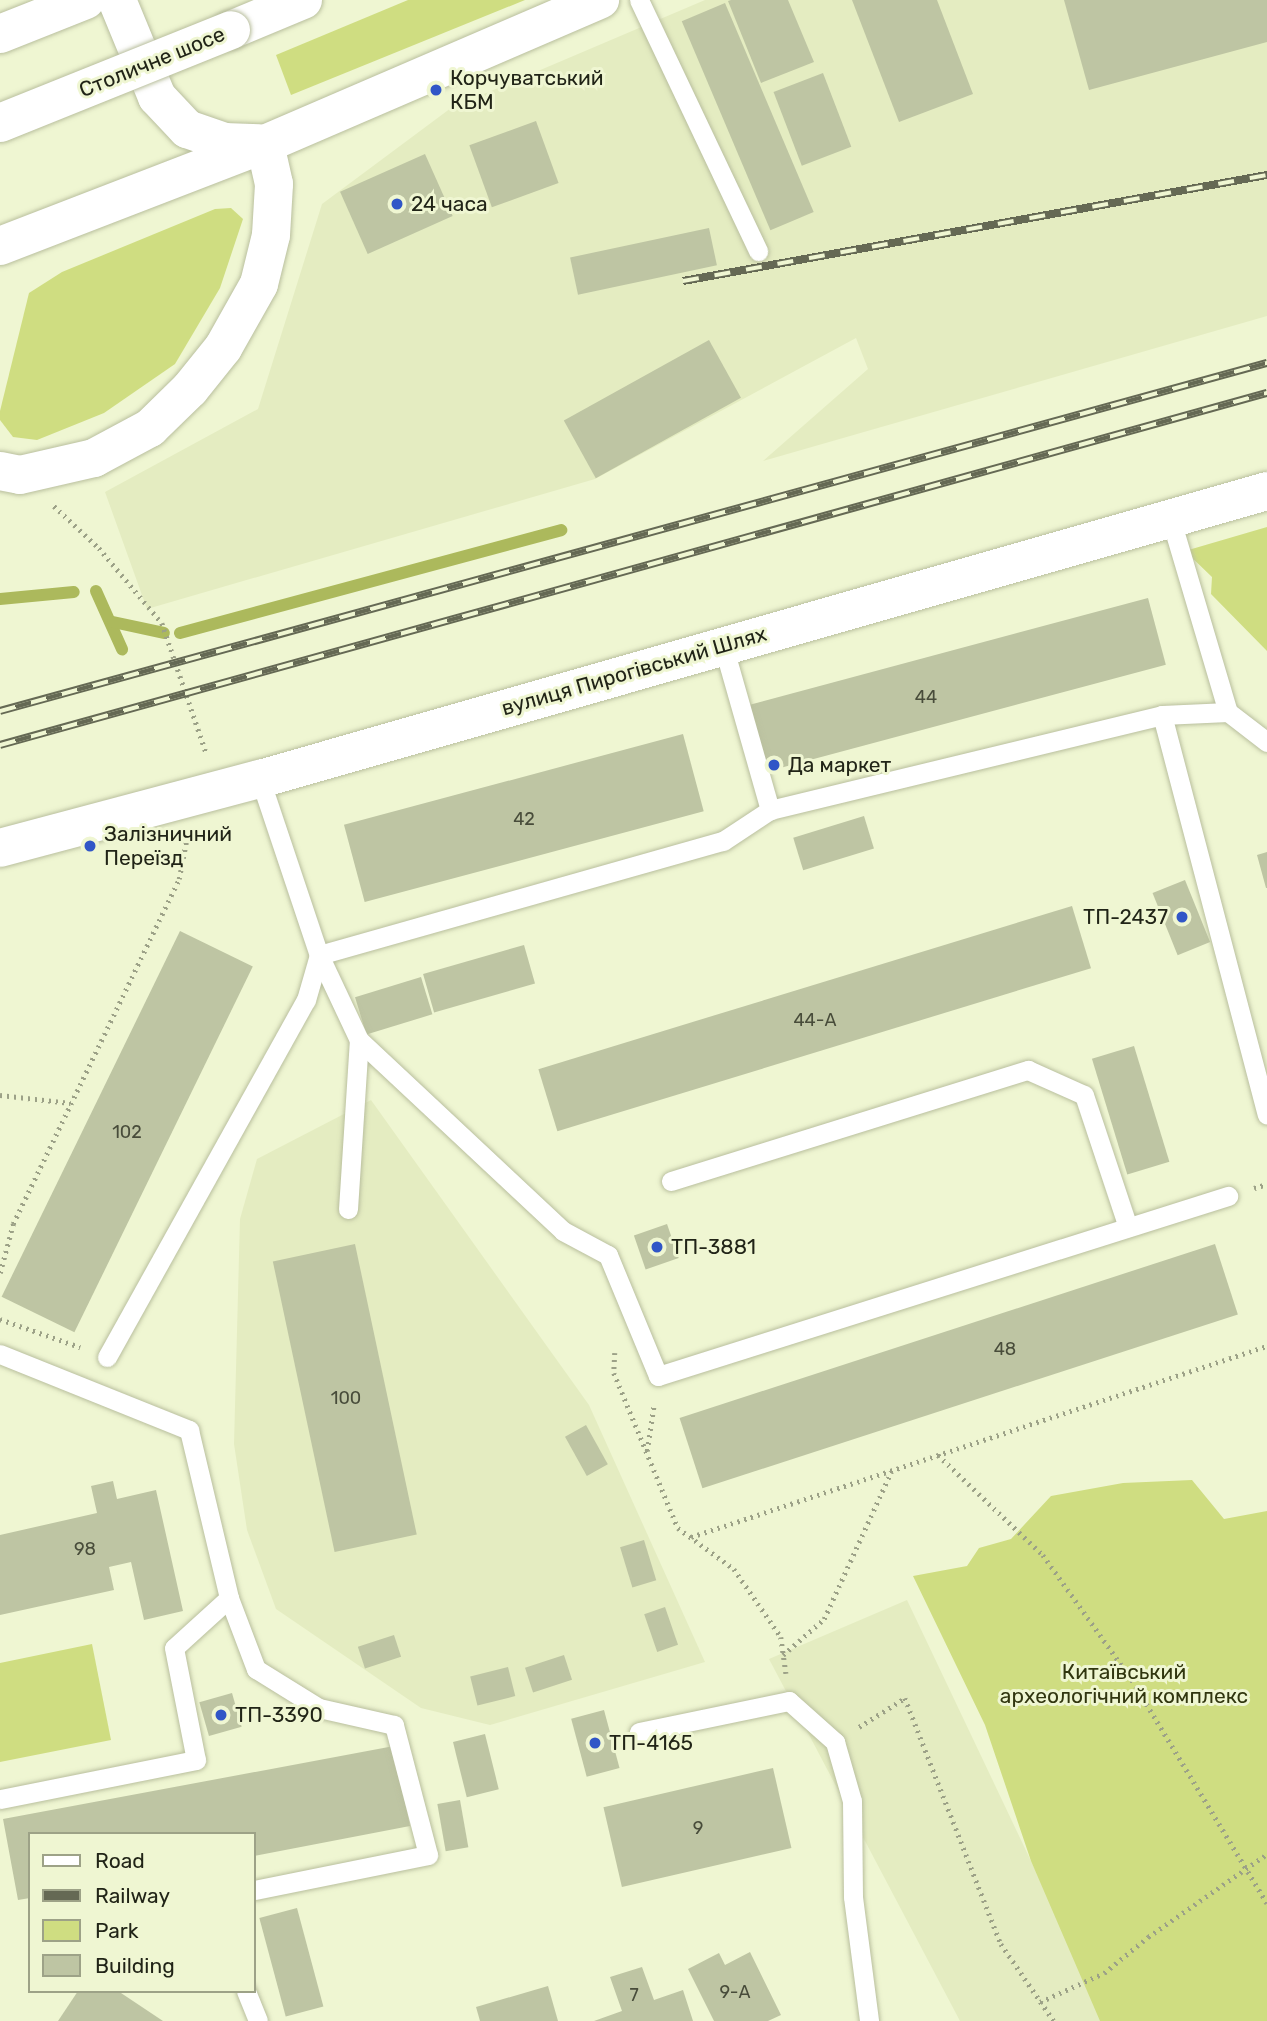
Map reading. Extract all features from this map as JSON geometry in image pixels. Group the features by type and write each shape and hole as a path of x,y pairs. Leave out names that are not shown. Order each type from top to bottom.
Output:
{"main road":[{"path":"0,34 86,0"},
{"path":"117,0 157,97 187,129 224,142 265,144"},
{"name":"Столичне шосе","path":"0,123 303,0"},
{"path":"0,246 265,144 600,0"},
{"path":"10,473 94,458 150,428 190,389 223,348 259,284 271,235 274,184 265,144"},
{"name":"вулиця Пирогівський Шлях","path":"0,848 261,779 1267,491"}],"lane":[{"path":"639,0 758,251"},
{"path":"1171,520 1228,712 1267,742"},
{"path":"723,646 771,810"},
{"path":"319,956 723,841 771,810 1162,715 1228,712"},
{"path":"1162,715 1267,1114"},
{"path":"261,779 319,956 359,1040 554,1223 608,1255 658,1376 1228,1196"},
{"path":"107,1357 306,1000 319,956"},
{"path":"348,1209 359,1040"},
{"path":"671,1181 1028,1070 1084,1095 1128,1227"},
{"path":"0,1354 190,1430 229,1598 256,1669 319,1708 394,1725 428,1856 256,1890"},
{"path":"0,1799 196,1760 174,1648 229,1598"},
{"path":"639,1732 789,1701 835,1742 852,1801 853,1896 869,2021"},
{"path":"247,1993 258,2021"}],"path":[{"path":"0,1273 13,1224 179,879 207,793 162,622 99,548 10,473"},
{"path":"0,1095 72,1103"},
{"path":"0,1319 107,1357"},
{"path":"616,1345 614,1373 678,1528 734,1569 781,1637 789,1701"},
{"path":"691,1538 1267,1346"},
{"path":"647,1452 658,1376"},
{"path":"939,1455 1043,1555 1132,1680 1267,1903"},
{"path":"783,1655 824,1619 892,1471"},
{"path":"835,1742 905,1698 1001,1944 1054,2021"},
{"path":"1040,2003 1104,1973 1148,1937 1249,1870 1267,1854"}],"shaded area":[{"path":"705,0 1267,0 1267,316 763,461 868,369 856,338 595,479 147,609 105,492 258,409 322,204 451,108"},
{"path":"371,1100 589,1405 705,1662 490,1725 421,1708 276,1609 247,1530 234,1444 240,1219 257,1159"},
{"path":"907,1600 1107,2021 960,2021 769,1659"}],"green space":[{"path":"408,0 525,0 291,95 276,55"},
{"path":"231,208 243,219 220,288 175,364 104,413 37,440 13,437 0,420 0,411 29,293 62,272 215,209"},
{"path":"1267,527 1267,651 1211,594 1212,577 1185,551"},
{"name":"Китаївський археологічний комплекс","path":"1192,1480 1224,1519 1267,1511 1267,2021 1100,2021 1031,1861 985,1725 913,1576 967,1566 979,1548 1011,1539 1051,1496 1123,1483"},
{"path":"92,1644 111,1740 0,1762 0,1663"}],"building":[{"path":"788,0 814,62 761,83 728,1"},
{"path":"852,0 937,0 973,94 899,122"},
{"path":"1064,0 1267,0 1267,42 1089,90"},
{"path":"725,3 814,212 770,230 682,21"},
{"path":"823,73 851,147 802,166 774,92"},
{"path":"536,121 559,183 492,207 469,145"},
{"name":"24 часа","path":"425,154 453,216 368,254 340,192"},
{"path":"709,228 717,265 578,295 570,258"},
{"path":"709,340 741,398 596,478 564,420"},
{"path":"1148,598 1166,665 766,772 748,705"},
{"path":"683,734 704,811 365,902 344,825"},
{"path":"864,816 874,849 803,870 793,838"},
{"path":"1267,852 1267,888 1266,888 1257,855"},
{"name":"ТП-2437","path":"1185,880 1210,942 1178,955 1153,893"},
{"path":"1072,906 1091,968 557,1131 538,1069"},
{"path":"180,931 253,967 74,1332 2,1297"},
{"path":"524,945 535,983 434,1012 423,974"},
{"path":"421,977 432,1014 366,1034 355,997"},
{"path":"1134,1046 1169,1162 1127,1175 1092,1059"},
{"name":"ТП-3881","path":"667,1224 679,1258 646,1269 634,1235"},
{"path":"355,1244 417,1535 335,1552 273,1261"},
{"path":"1215,1244 1238,1314 702,1488 680,1418"},
{"path":"586,1425 608,1464 587,1476 565,1437"},
{"path":"113,1481 117,1499 156,1490 183,1611 144,1620 131,1562 109,1567 114,1590 0,1615 0,1535 97,1513 91,1486"},
{"path":"644,1540 656,1580 632,1587 620,1547"},
{"path":"665,1607 678,1645 657,1652 644,1614"},
{"path":"394,1635 401,1657 365,1669 358,1647"},
{"path":"564,1655 572,1680 533,1692 525,1668"},
{"path":"508,1667 515,1696 477,1706 470,1676"},
{"name":"ТП-3390","path":"232,1693 242,1727 209,1736 199,1702"},
{"name":"ТП-4165","path":"604,1710 620,1768 587,1777 571,1719"},
{"path":"485,1734 499,1789 467,1797 453,1742"},
{"path":"394,1746 410,1826 256,1856 256,1832 28,1832 28,1898 18,1900 3,1819"},
{"path":"773,1768 791,1848 622,1887 603,1807"},
{"path":"460,1800 468,1847 446,1851 437,1804"},
{"path":"297,1908 323,2007 286,2017 259,1918"},
{"path":"750,1952 781,2015 768,2021 714,2021 688,1969 719,1953 725,1965"},
{"path":"642,1967 654,2000 683,1990 693,2021 594,2021 622,2011 610,1977"},
{"path":"548,1986 558,2021 480,2021 476,2007"},
{"path":"77,1993 121,1993 163,2021 58,2021"}],"waterway":[{"path":"180,633 561,530"},
{"path":"96,591 122,649"},
{"path":"0,599 74,592"},
{"path":"113,622 164,633"}],"railway":[{"path":"683,281 1267,175"},
{"path":"0,711 1267,363"},
{"path":"0,745 1267,393"}],"place":[{"name":"Корчуватський КБМ","path":"436,90"},
{"name":"24 часа","path":"397,204"},
{"name":"Да маркет","path":"774,765"},
{"name":"Залізничний Переїзд","path":"90,846"},
{"name":"ТП-2437","path":"1182,917"},
{"name":"ТП-3881","path":"657,1247"},
{"name":"ТП-3390","path":"221,1715"},
{"name":"ТП-4165","path":"595,1743"}]}
